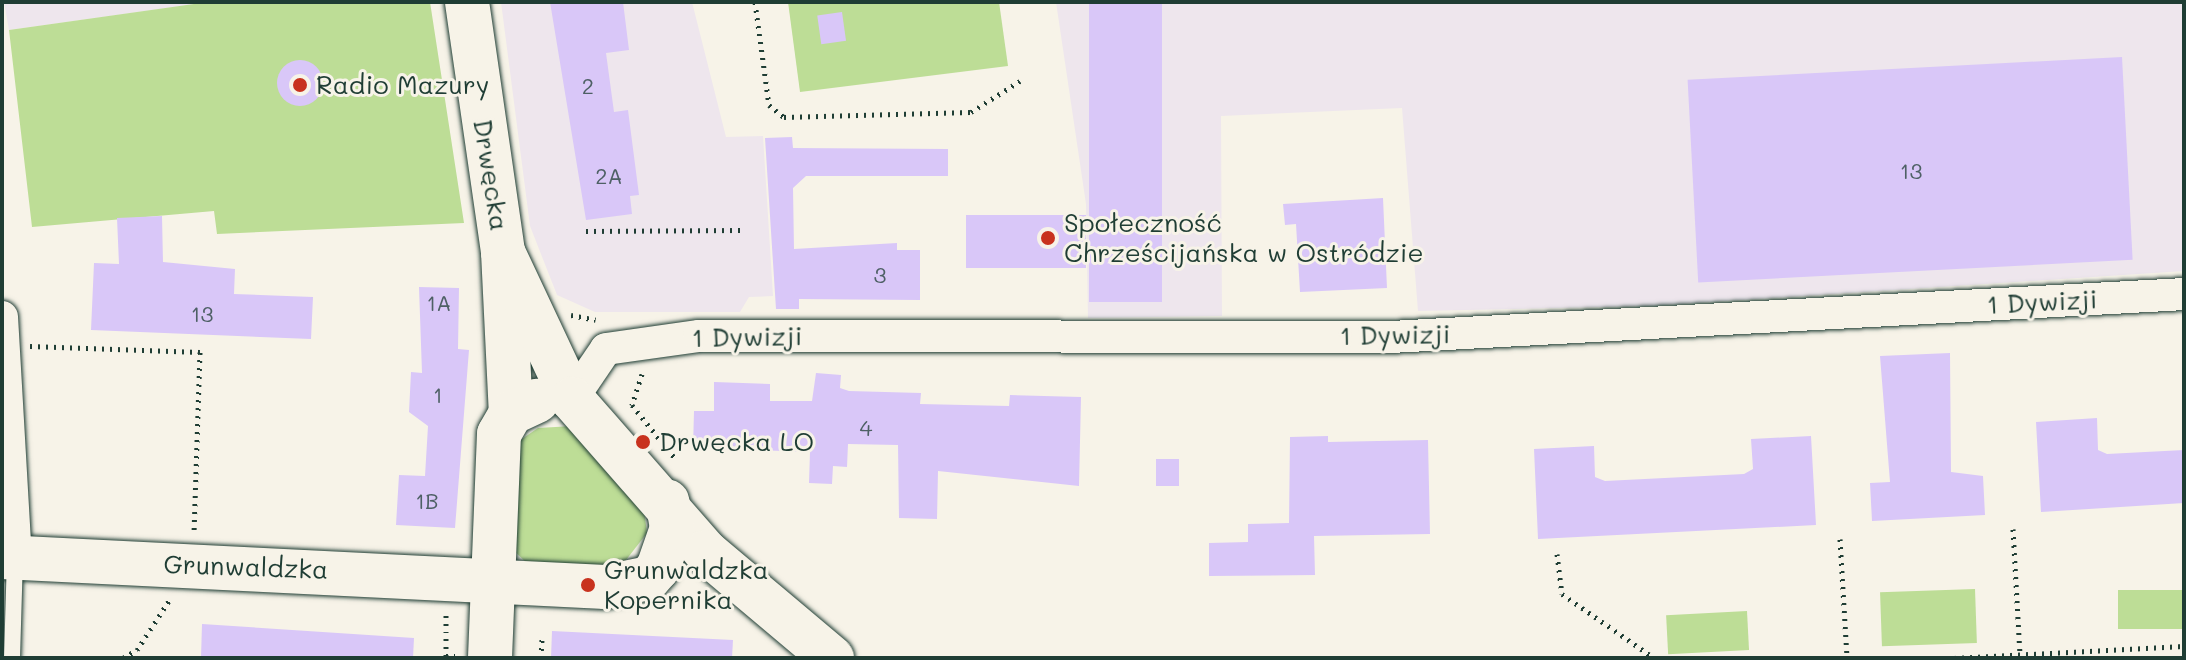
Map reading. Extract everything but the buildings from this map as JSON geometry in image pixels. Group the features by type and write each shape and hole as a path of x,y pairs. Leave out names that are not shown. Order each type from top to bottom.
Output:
{"street":[{"name":"Drwęcka","path":"467,2 503,252 511,413"},
{"name":"Drwęcka","path":"503,252 538,339 572,399"},
{"name":"1 Dywizji","path":"538,339 606,349 699,336 1467,334 2184,294"},
{"path":"2,317 9,558"},
{"path":"490,657 493,469 511,413 572,399 606,349"},
{"path":"572,399 667,501 688,533 821,655"},
{"path":"649,578 669,551 667,501"},
{"name":"Grunwaldzka","path":"9,558 490,578"},
{"path":"490,578 605,587 649,578 745,586"}],"lane":[{"path":"9,558 12,658"}],"path":[{"path":"755,2 769,105 784,117 971,112 1020,81"},
{"path":"586,231 742,230"},
{"path":"28,346 200,352 194,532"},
{"path":"2013,529 2020,654"},
{"path":"1840,539 1847,658"},
{"path":"1557,554 1562,594 1654,658"},
{"path":"123,658 160,620 175,587"},
{"path":"438,603 446,613 446,657 490,657"},
{"path":"541,658 542,638"},
{"path":"1954,658 2184,646"}],"shaded area":[{"path":"4,2 203,2 203,3 9,30"},
{"path":"501,2 692,2 726,137 763,136 773,296 749,297 740,312 595,312 557,295 530,226"},
{"path":"1056,2 2184,2 2184,271 1651,306 1418,311 1402,108 1221,116 1222,316 1088,318 1086,204"}],"green space":[{"path":"208,2 430,2 464,223 217,234 214,211 32,227 9,30"},
{"path":"788,2 999,2 1008,66 800,92"},
{"path":"573,426 641,488 647,533 619,569 528,564 513,550 519,441 538,428"},
{"path":"1975,589 1977,643 1882,646 1880,592"},
{"path":"2118,590 2184,590 2184,629 2118,629"},
{"path":"1747,611 1749,650 1668,654 1666,615"}],"place":[{"name":"Radio Mazury","path":"300,85"},
{"name":"Społeczność Chrześcijańska w Ostródzie","path":"1048,238"},
{"name":"Drwęcka LO","path":"643,442"},
{"name":"Grunwaldzka Kopernika","path":"588,585"}]}
